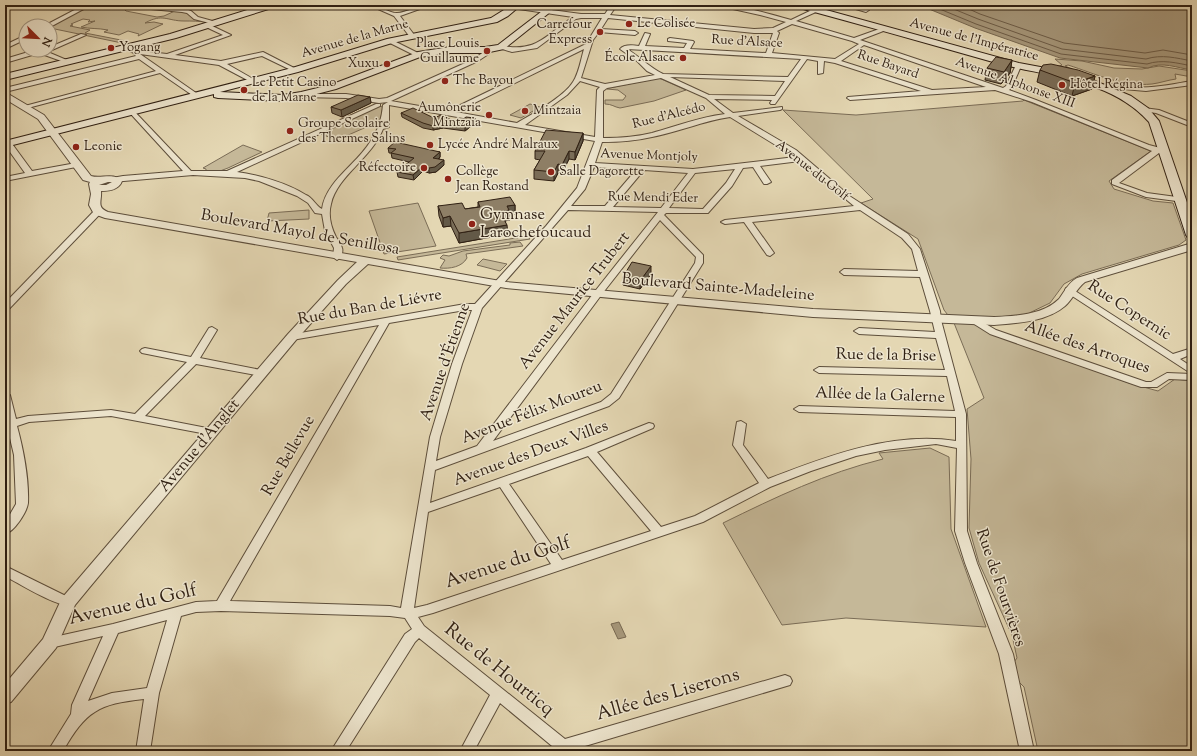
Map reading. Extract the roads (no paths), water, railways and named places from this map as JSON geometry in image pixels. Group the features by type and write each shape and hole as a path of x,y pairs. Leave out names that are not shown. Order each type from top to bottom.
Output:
{"main road":[{"path":"6,143 197,96 221,92 283,98 301,96 333,87 418,55 450,50 488,50 500,47 555,5"},
{"name":"Avenue de l'Impératrice","path":"799,5 1018,66 1071,76 1102,87"},
{"path":"5,77 66,61 131,49 267,6"},
{"name":"Avenue de la Marne","path":"221,92 253,81 296,70 390,41 494,20 515,6"},
{"path":"1102,87 1127,98 1144,110 1154,121 1161,151 1181,200 1192,235"}],"street":[{"path":"58,20 88,5"},
{"path":"130,5 150,8 168,6 188,11 196,18 213,24 228,35 167,56"},
{"path":"372,5 396,15 412,36"},
{"path":"396,15 428,5"},
{"path":"518,126 565,94 577,81 588,45 614,5"},
{"name":"Avenue Alphonse XIII","path":"718,5 748,10 864,43 1001,89 1161,151"},
{"path":"846,5 866,10"},
{"path":"515,6 546,12 581,16 606,16 754,31 774,30 816,10"},
{"path":"500,47 512,50 535,47 574,18 581,16"},
{"path":"854,40 884,29"},
{"path":"597,30 635,33"},
{"path":"768,55 776,33 774,30"},
{"path":"641,48 647,34"},
{"path":"58,45 83,36"},
{"path":"6,46 18,40"},
{"path":"670,40 690,42 686,51"},
{"path":"390,41 418,55"},
{"path":"836,61 864,43"},
{"path":"449,113 588,45"},
{"path":"6,46 18,46"},
{"name":"Rue d'Alsace","path":"624,48 805,57 836,61"},
{"name":"Avenue du Golf","path":"624,48 623,49 640,60 649,70 708,97 732,115 792,152 848,199 912,242 916,249 937,318"},
{"path":"131,49 167,56 221,63 263,54 296,70"},
{"path":"131,49 197,96"},
{"path":"301,96 346,96 378,103 388,103 486,55 488,50"},
{"path":"5,61 18,57"},
{"path":"58,57 66,61"},
{"path":"5,90 141,57"},
{"path":"770,110 770,107 805,57"},
{"path":"820,73 821,59"},
{"name":"Rue Bayard","path":"836,61 931,92"},
{"path":"221,63 253,81"},
{"path":"850,98 1001,89 1009,87 1018,66"},
{"path":"24,107 162,71"},
{"path":"577,81 603,88 660,76 683,75 791,79"},
{"name":"Avenue de l'Impératrice","path":"1102,87 1112,86 1140,89 1160,88 1192,83"},
{"name":"Avenue d'Étienne","path":"409,614 407,605 435,437 457,364 478,308 497,284 567,208 581,189 591,166 599,140 603,88"},
{"path":"5,95 41,117 87,178 97,185 113,183 123,178 190,174 227,174 260,179 268,182 304,196 313,203 318,211 326,212"},
{"path":"708,97 776,98"},
{"path":"227,174 378,103"},
{"path":"337,257 338,248 329,234 326,223 326,212 336,192 377,145 385,125 384,120 388,103"},
{"name":"Rue d'Alcédo","path":"388,103 599,140 622,140 652,136 709,118 780,108"},
{"path":"1144,110 1158,111 1192,125"},
{"path":"132,112 190,174"},
{"path":"6,143 30,174"},
{"path":"1161,151 1115,182 1116,184 1146,195 1181,200"},
{"name":"Avenue Montjoly","path":"591,166 693,171 801,159"},
{"path":"5,179 76,164"},
{"path":"755,164 767,182"},
{"name":"Rue Mendi Eder","path":"567,208 662,213 705,211 729,184 740,166"},
{"path":"607,209 642,168"},
{"name":"Avenue Maurice Trubert","path":"481,449 693,171"},
{"path":"5,308 98,212 113,183"},
{"path":"97,185 97,195 94,205 98,212"},
{"path":"724,222 747,221 861,208"},
{"name":"Boulevard Mayol de Senillosa","path":"98,212 109,216 497,284"},
{"name":"Avenue Félix Moureu","path":"431,467 605,404 615,396 699,263 700,257 662,213"},
{"path":"747,221 770,253"},
{"name":"Boulevard Sainte-Madeleine","path":"497,284 813,313 974,320 1012,320 1033,317 1053,308 1063,302 1074,284 1092,276 1192,246"},
{"name":"Avenue d'Anglet","path":"5,697 50,643 68,602 292,337 342,282 365,261"},
{"path":"844,272 923,274"},
{"name":"Rue Copernic","path":"1069,290 1192,372"},
{"name":"Rue du Ban de Liévre","path":"292,337 465,307 478,308"},
{"name":"Rue de Fourvières","path":"937,318 940,335 952,373 960,414 962,445 961,531 971,563 1006,654 1026,751"},
{"name":"Allée des Arroques","path":"974,320 993,332 1145,384 1153,385 1168,376 1192,377"},
{"name":"Rue Bellevue","path":"221,606 385,322"},
{"path":"138,417 193,361 212,330"},
{"path":"859,331 940,335"},
{"path":"145,351 262,373"},
{"path":"1172,358 1192,351"},
{"name":"Rue de la Brise","path":"819,370 952,373"},
{"path":"5,395 19,455 22,504 12,523 5,530"},
{"name":"Allée de la Galerne","path":"799,409 960,414"},
{"path":"11,424 28,419 111,413 212,432"},
{"path":"741,424 738,445 766,484"},
{"name":"Avenue des Deux Villes","path":"423,510 590,451 649,426"},
{"name":"Avenue du Golf","path":"50,643 175,614 196,607 221,606 390,611 409,614 428,610 699,519 766,484 807,468 854,453 885,446 936,441 962,445"},
{"path":"590,451 659,533"},
{"path":"502,482 559,566"},
{"path":"5,571 55,597 68,602"},
{"path":"143,751 152,693 175,614"},
{"name":"Rue de Hourticq","path":"409,614 419,630 566,748"},
{"path":"77,718 79,705 113,629"},
{"path":"338,751 410,638 419,630"},
{"name":"Allée des Liserons","path":"566,748 785,681"},
{"path":"55,751 77,718 94,704 110,697 152,693"},
{"path":"467,751 498,693"}],"water":[{"path":"915,5 1192,5 1192,70 1164,65 1148,68 1060,58"},
{"path":"619,622 626,637 618,639 611,624"}],"place":[{"name":"Le Colisée","path":"629,24"},
{"name":"Carrefour Express","path":"600,32"},
{"name":"Yogang","path":"111,48"},
{"name":"Place Louis Guillaume","path":"487,51"},
{"name":"École Alsace","path":"683,58"},
{"name":"Xuxu","path":"387,64"},
{"name":"The Bayou","path":"445,81"},
{"name":"Hôtel Régina","path":"1062,85"},
{"name":"Le Petit Casino de la Marne","path":"244,90"},
{"name":"Mintzaia","path":"525,111"},
{"name":"Aumônerie Mintzaia","path":"489,115"},
{"name":"Groupe Scolaire des Thermes Salins","path":"290,131"},
{"name":"Lycée André Malraux","path":"430,145"},
{"name":"Leonie","path":"76,147"},
{"name":"Réfectoire","path":"424,168"},
{"name":"Salle Dagorette","path":"551,172"},
{"name":"Collège Jean Rostand","path":"448,179"},
{"name":"Gymnase Larochefoucaud","path":"472,224"}]}
